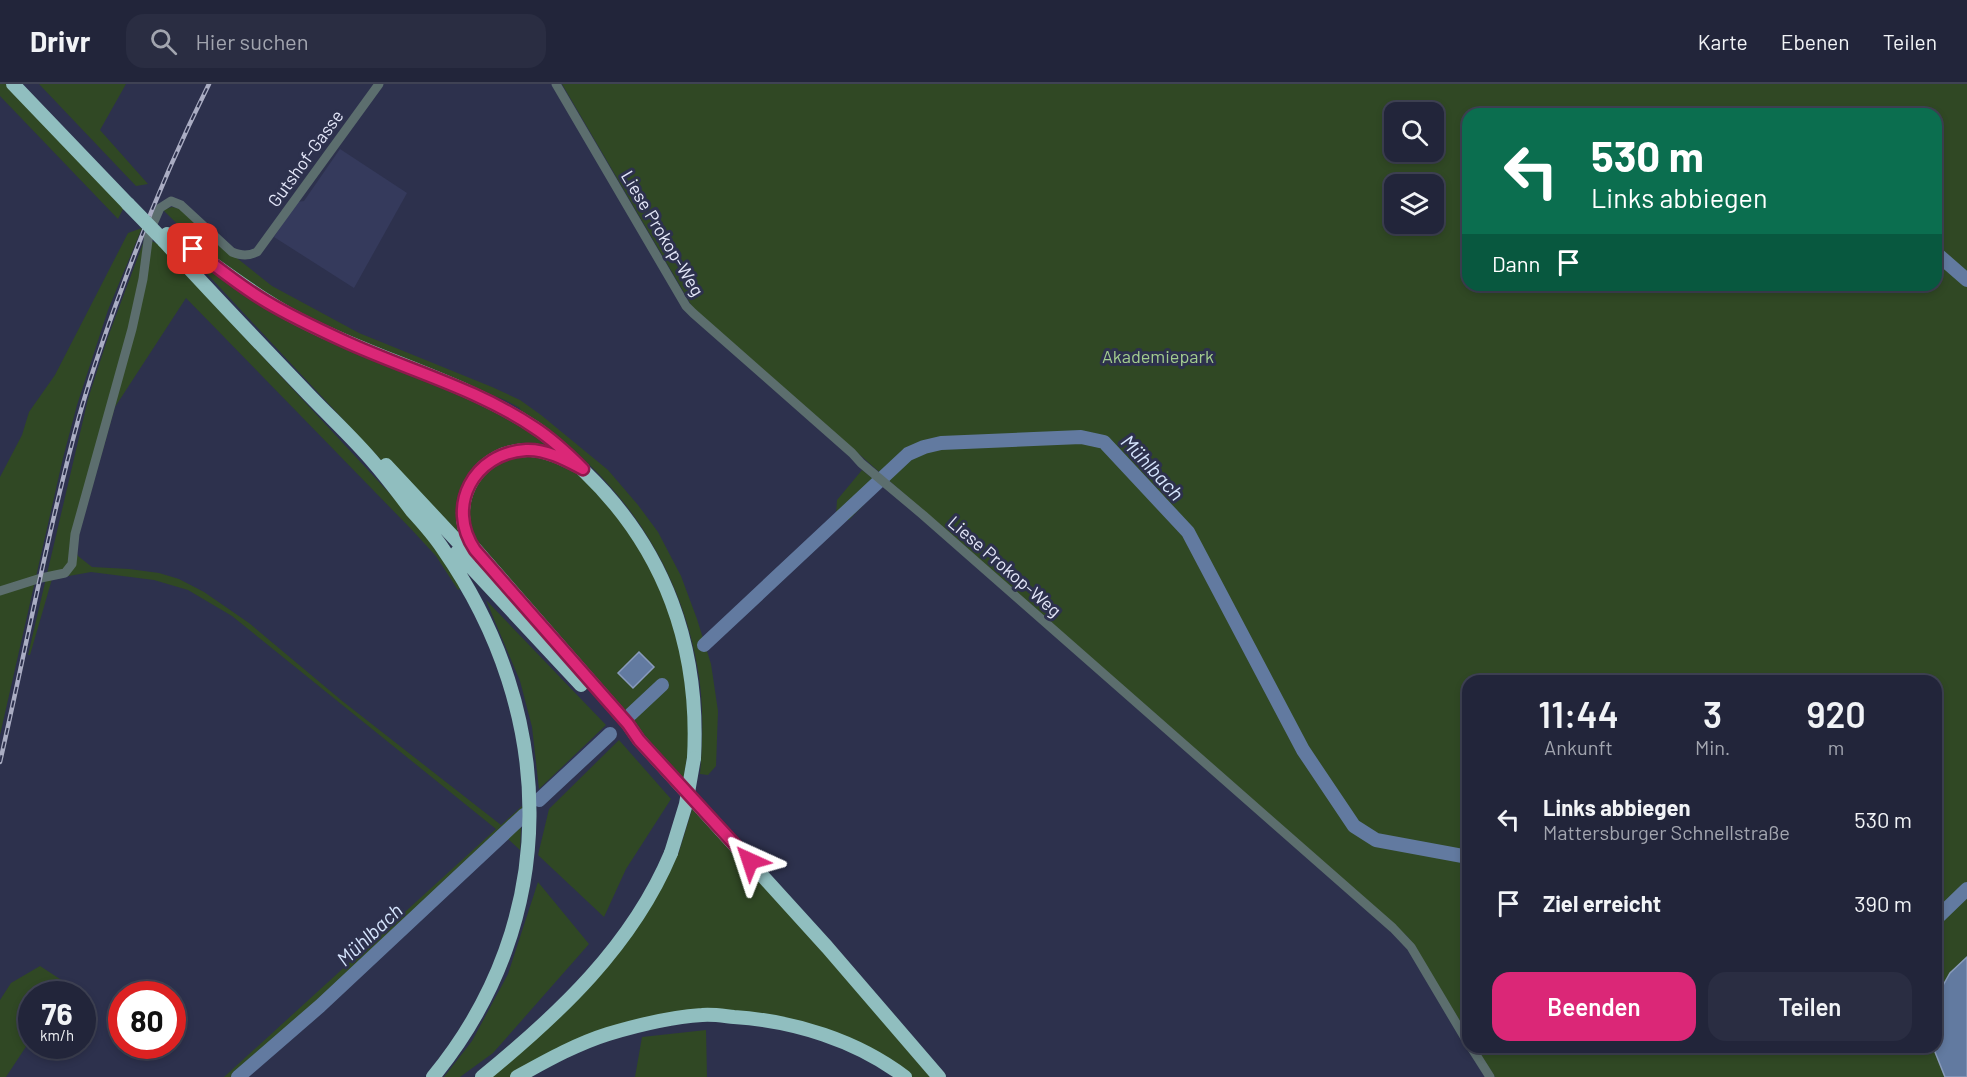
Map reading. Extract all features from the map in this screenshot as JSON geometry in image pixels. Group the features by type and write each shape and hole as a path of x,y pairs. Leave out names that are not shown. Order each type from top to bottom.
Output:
{"highway":[{"path":"13,84 166,238 590,681"},
{"path":"24,84 130,201"},
{"path":"166,238 227,310 374,462 622,729 639,740"},
{"path":"166,238 193,249 228,276 306,324 450,384 494,405 555,442 608,494 633,525 650,554 672,602 681,628 690,669 695,715 693,758 684,814 671,853 644,908 611,954 549,1019 482,1077"},
{"path":"583,469 540,451 525,450 505,455 485,466 469,484 463,501 462,519 466,536 475,550 628,724 639,740 805,923 939,1077"},
{"path":"374,462 442,547 466,584 486,624 513,696 524,750 531,816 523,887 504,957 477,1015 433,1077"},
{"path":"517,1077 558,1055 606,1034 654,1021 703,1015 756,1018 795,1026 831,1037 867,1054 904,1077"}],"street":[{"name":"Gutshof-Gasse","path":"0,591 65,573 72,564 75,534 118,383 143,279 149,233 160,208 171,201 181,205 232,252 241,256 257,252 379,84"},
{"name":"Liese Prokop-Weg","path":"556,84 686,306 875,476 1393,928 1411,947 1462,1033"},
{"path":"1475,1053 1490,1077"}],"shaded area":[{"path":"340,149 407,193 354,288 274,237 297,202 304,201"},
{"path":"639,652 654,667 633,688 618,673"},
{"path":"1967,957 1967,1077 1945,1077 1935,1053 1942,1053 1942,987 1950,973"}],"green space":[{"path":"0,84 7,84 124,207 118,219 0,96"},
{"path":"39,84 126,84 100,130 148,184 136,186"},
{"name":"Akademiepark","path":"562,84 1967,84 1967,1077 1495,1077 1480,1053 1942,1053 1942,675 1462,675 1462,1024 1408,937 693,308"},
{"path":"172,207 181,209 218,243 272,286 359,333 520,400 608,470 658,532 681,576 697,619 711,664 718,711 716,766 708,775 700,774 701,692 688,626 675,589 658,554 637,520 612,489 585,461 554,435 521,414 520,408 309,320 247,284 204,250 163,210"},
{"path":"142,228 108,310 77,405 0,735 0,477 22,435 29,412 55,375 128,233"},
{"path":"168,232 268,303 533,427 617,504 681,628 694,758 687,758 682,787 475,550 453,537"},
{"path":"145,238 158,244 419,525 463,587 458,590 436,556 412,530 186,298 115,407 75,548 78,556 92,567 159,573 179,579 204,592 249,623 341,700 501,825 522,806 520,850 507,838 247,1077 224,1077 496,829 232,616 188,590 154,580 91,572 52,579 30,655 28,655 88,399 108,337"},
{"path":"862,470 882,486 849,520 841,519 836,515 837,500"},
{"path":"486,600 606,725 539,789 532,727 520,681"},
{"path":"619,740 671,799 626,869 604,917 538,855 549,809"},
{"path":"695,800 939,1077 905,1077 867,1054 756,1018 654,1021 517,1077 482,1077 611,954 671,853 678,855"},
{"path":"538,882 589,944 493,1053 460,1077 444,1077 472,1041 508,974"},
{"path":"40,966 63,981 18,981 18,1059 6,1077 0,1077 0,1000 11,983"},
{"path":"706,1030 707,1077 635,1077 642,1037"}],"waterway":[{"path":"1942,258 1967,280"},
{"name":"Mühlbach","path":"704,645 908,454 941,443 1081,437 1104,442 1188,532 1303,750 1354,826 1376,840 1462,856"},
{"name":"Mühlbach","path":"631,714 662,685"},
{"name":"Mühlbach","path":"539,800 610,734"},
{"name":"Mühlbach","path":"238,1077 320,1006 524,815"},
{"name":"Mühlbach","path":"1942,913 1967,889"}],"railway":[{"path":"0,762 57,503 79,417 99,352 152,211 209,84"}],"route":[{"path":"193,249 228,276 306,324 450,384 533,427 555,442 583,469 563,459 533,450 505,455 491,462 479,472 466,491 462,519 466,536 475,550 628,724 639,740 750,861"}]}
